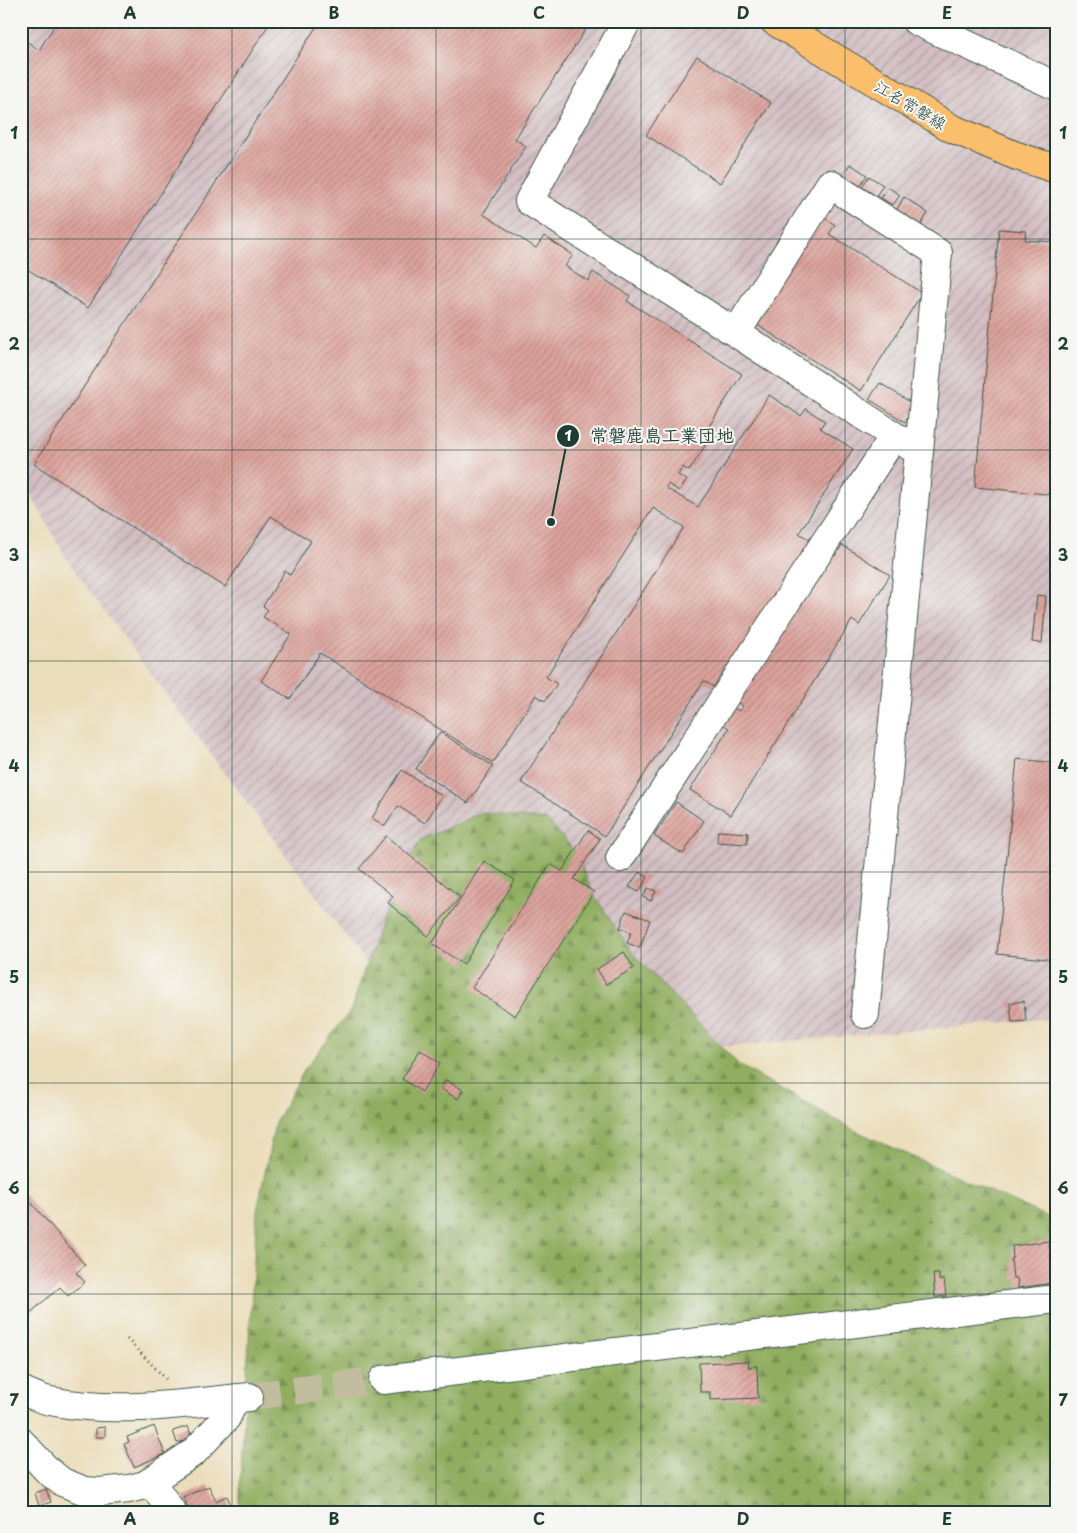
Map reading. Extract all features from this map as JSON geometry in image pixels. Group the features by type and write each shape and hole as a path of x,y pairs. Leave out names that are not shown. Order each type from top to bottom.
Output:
{"main road":[{"name":"江名常磐線","path":"774,21 950,128 1014,155 1056,169"}],"street":[{"path":"627,21 529,201 919,452"},
{"path":"916,21 1056,86"},
{"path":"736,333 830,184 938,253 865,1014"},
{"path":"620,858 894,436"},
{"path":"384,1380 1056,1299"},
{"path":"21,1390 48,1401 91,1407 160,1406 244,1397 194,1452 151,1482 145,1486 100,1492 90,1501 62,1482 21,1442"},
{"path":"151,1482 172,1512"}],"path":[{"path":"127,1338 164,1377 180,1404"}],"shaded area":[{"path":"21,21 1056,21 1056,1018 446,1071 71,566 21,478"}],"green space":[{"path":"482,813 547,820 575,852 594,895 633,954 739,1065 856,1131 1056,1221 1056,1512 240,1512 240,1484 257,1211 275,1123 305,1069 351,1010 381,921 420,840"}],"building":[{"path":"57,21 271,21 88,308 21,265 21,48 26,41 39,50"},
{"path":"320,21 591,21 515,139 526,146 483,214 536,248 544,236 573,255 565,266 588,281 593,272 630,296 627,301 742,374 704,434 710,438 689,471 683,467 678,475 687,480 679,491 668,484 666,488 698,507 769,395 801,416 806,409 825,421 820,428 853,449 799,533 835,556 842,545 890,575 859,625 852,620 731,815 690,790 729,728 721,723 731,706 739,711 743,706 704,681 605,836 521,782 684,527 653,508 546,677 557,684 545,701 536,695 493,763 320,653 290,699 261,681 291,634 263,617 268,610 263,606 285,571 290,575 311,541 271,516 225,587 34,464"},
{"path":"697,56 771,103 720,183 646,135"},
{"path":"850,164 867,175 860,186 843,175"},
{"path":"869,176 883,185 876,196 862,187"},
{"path":"888,187 900,195 893,205 881,198"},
{"path":"904,197 928,213 920,226 896,211"},
{"path":"820,215 835,225 829,234 922,293 861,391 748,319"},
{"path":"999,229 1026,231 1025,240 1056,242 1056,495 975,487"},
{"path":"880,383 916,406 905,422 869,399"},
{"path":"1037,595 1046,596 1042,643 1032,642"},
{"path":"440,732 493,766 468,803 416,769"},
{"path":"1017,759 1056,763 1056,960 997,954"},
{"path":"402,770 442,796 425,823 398,806 385,826 372,818"},
{"path":"676,802 704,821 683,854 654,836"},
{"path":"588,830 600,839 574,879 594,892 515,1016 472,988 550,864 562,871"},
{"path":"718,831 748,833 747,844 717,842"},
{"path":"386,836 460,897 428,936 388,903 393,896 359,869"},
{"path":"484,861 515,880 464,964 432,944"},
{"path":"639,872 648,877 639,892 629,887"},
{"path":"648,888 656,891 651,901 643,897"},
{"path":"626,911 650,920 640,948 627,943 631,932 620,928"},
{"path":"624,952 634,968 606,984 597,969"},
{"path":"1024,1001 1026,1021 1012,1022 1010,1003"},
{"path":"420,1050 440,1063 422,1092 402,1079"},
{"path":"446,1080 463,1090 458,1099 441,1089"},
{"path":"21,1191 85,1265 76,1273 85,1282 68,1296 60,1287 21,1321"},
{"path":"1049,1241 1054,1283 1018,1288 1017,1278 1013,1278 1012,1246"},
{"path":"933,1274 939,1274 939,1280 944,1280 946,1296 935,1297"},
{"path":"749,1361 748,1367 757,1366 758,1398 710,1400 710,1392 700,1392 699,1363"},
{"path":"154,1426 165,1454 134,1467 124,1444 129,1442 127,1437"},
{"path":"188,1426 192,1439 177,1443 173,1431"},
{"path":"105,1427 105,1437 96,1437 96,1428"},
{"path":"209,1486 216,1501 227,1496 234,1512 190,1512 183,1497"},
{"path":"46,1489 51,1502 39,1506 35,1493"}],"tunnel":[{"path":"252,1396 383,1380"}],"place":[{"name":"常磐鹿島工業団地","path":"551,522"}]}
